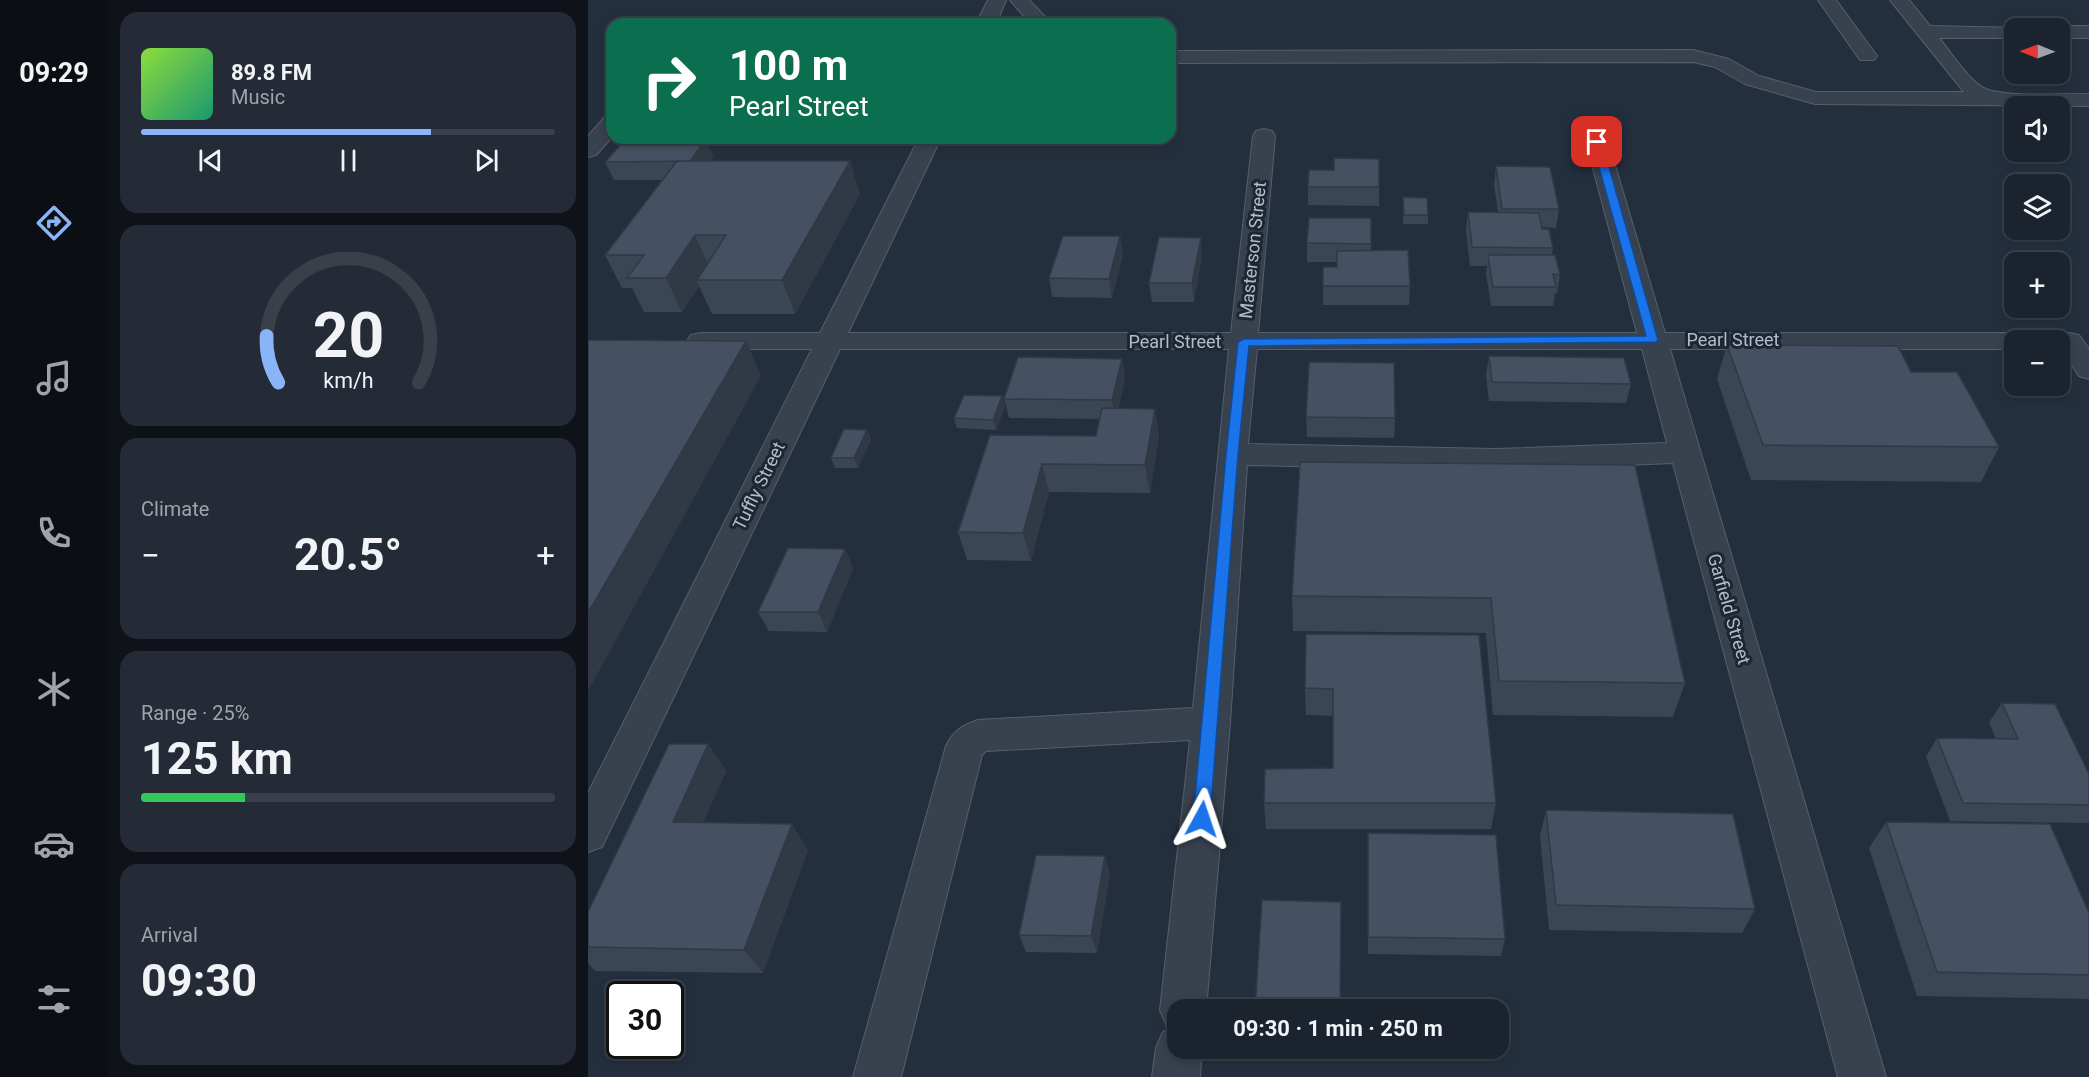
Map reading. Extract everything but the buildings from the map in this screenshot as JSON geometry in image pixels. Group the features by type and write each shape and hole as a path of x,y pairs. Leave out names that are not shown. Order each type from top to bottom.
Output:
{"street":[{"path":"989,18 997,0"},
{"path":"1827,0 1867,56"},
{"path":"1899,0 1971,88 1978,94 2003,99"},
{"path":"1022,1 1037,18"},
{"path":"1925,32 2004,32"},
{"path":"2070,32 2089,32"},
{"path":"1176,57 1693,56 1722,63 1752,80 1815,98 2089,100"},
{"path":"588,150 606,130"},
{"name":"Masterson Street","path":"1184,999 1211,723 1232,455 1264,136"},
{"name":"Garfield Street","path":"1597,142 1862,1077"},
{"name":"Tuffly Street","path":"588,834 927,144"},
{"name":"Pearl Street","path":"680,341 2004,341"},
{"path":"2072,341 2089,370"},
{"path":"1232,455 1529,459 1685,452"},
{"path":"877,1077 965,746 978,736 1211,723"},
{"path":"1176,1077 1178,1059"}],"route":[{"path":"1202,819 1232,455 1244,342 1652,340 1597,142"}]}
